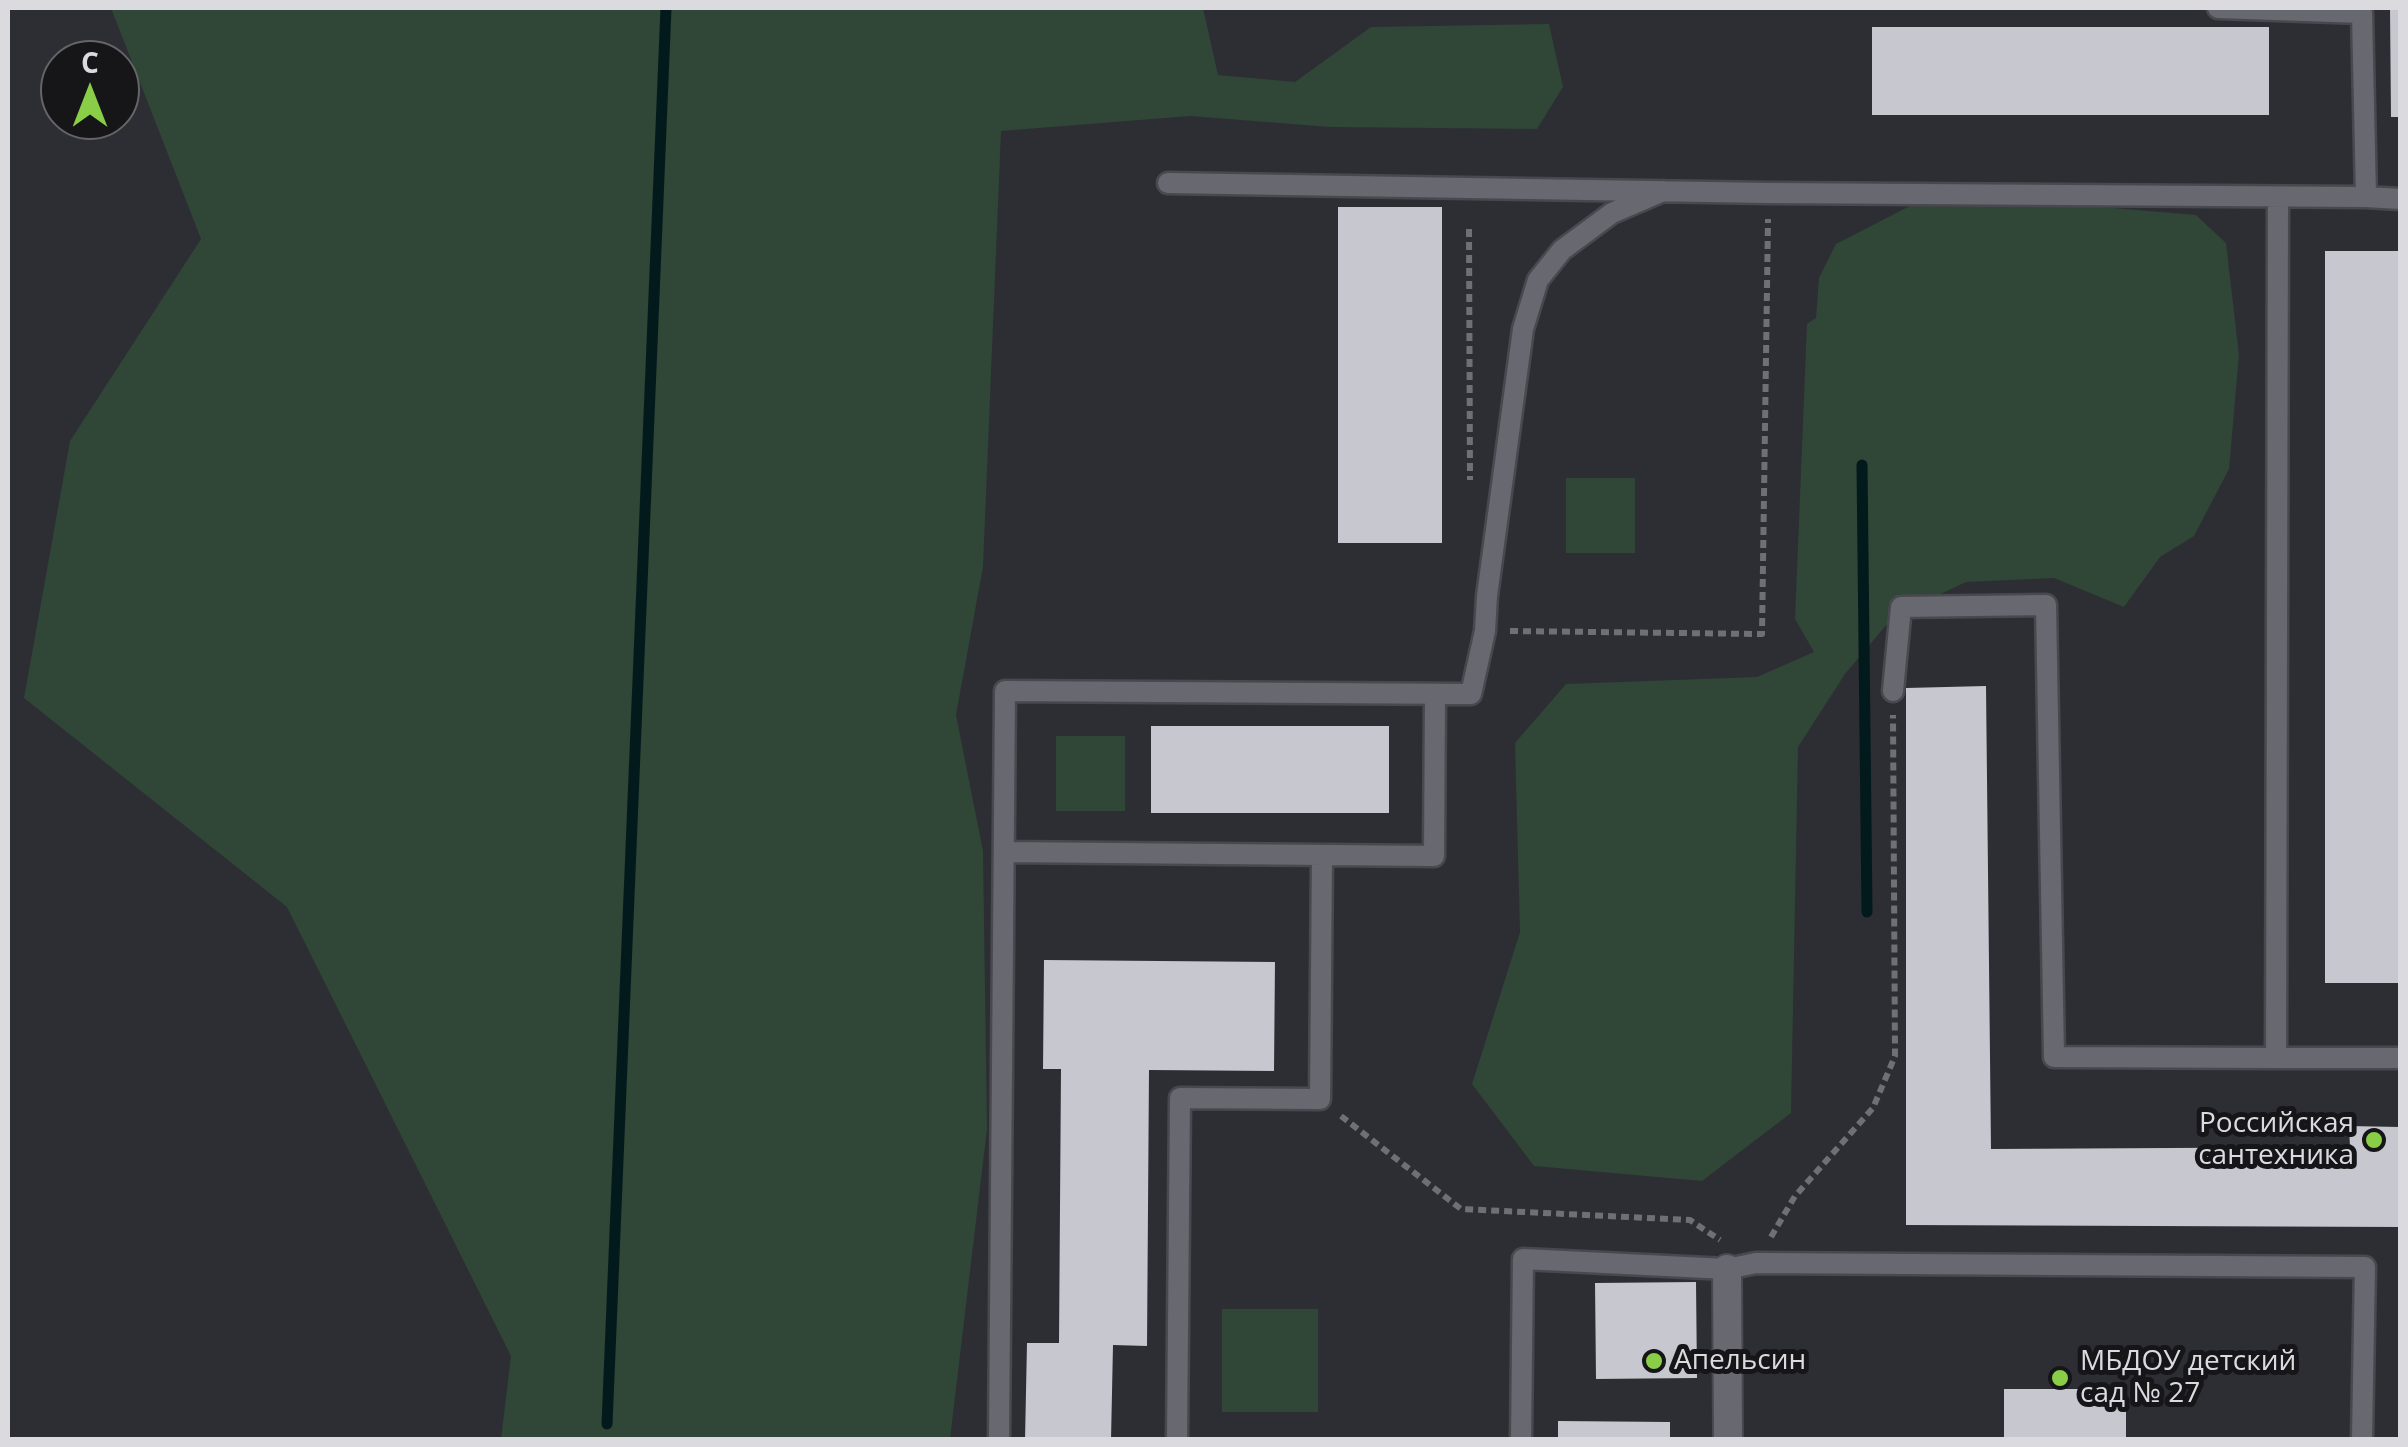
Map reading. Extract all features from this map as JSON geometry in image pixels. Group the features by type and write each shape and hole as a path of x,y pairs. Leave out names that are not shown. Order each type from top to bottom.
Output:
{"street":[{"path":"1727,1269 1728,1440"}],"lane":[{"path":"2218,8 2362,10 2366,196"},
{"path":"1168,183 2400,199"},
{"path":"999,1440 1005,691 1471,694 1486,631 1487,596 1523,329 1538,280 1562,250 1612,213 1663,191"},
{"path":"2276,1058 2278,198"},
{"path":"1893,691 1901,607 2046,605 2054,1057 2400,1058"},
{"path":"1004,852 1434,856 1436,694"},
{"path":"1177,1440 1180,1098 1320,1100 1322,855"},
{"path":"1521,1440 1523,1259 1727,1269 1756,1263 2365,1267 2362,1440"}],"path":[{"path":"1486,631 1762,634 1768,193"},
{"path":"1469,229 1470,499"},
{"path":"1320,1100 1461,1209 1690,1220 1756,1263 1795,1196 1872,1108 1896,1056 1893,691"}],"green space":[{"path":"111,8 1203,8 1218,75 1295,82 1371,27 1549,24 1563,87 1537,129 1330,127 1190,116 1001,131 983,567 956,715 983,851 987,1129 950,1439 501,1439 511,1356 287,907 24,698 70,441 201,239 140,82 140,40 123,40"},
{"path":"1935,193 2196,215 2226,243 2239,355 2229,469 2194,536 2160,557 2124,607 2054,578 1966,582 1894,616 1845,674 1798,747 1791,1113 1702,1181 1534,1166 1472,1084 1520,932 1515,743 1566,684 1757,677 1814,652 1795,619 1807,324 1816,318 1819,278 1836,244"},
{"path":"1566,478 1635,478 1635,553 1566,553"},
{"path":"1056,736 1125,736 1125,811 1056,811"},
{"path":"1222,1309 1318,1309 1318,1412 1222,1412"}],"building":[{"path":"2390,8 2400,8 2400,117 2391,117"},
{"path":"1872,27 2269,27 2269,115 1872,115"},
{"path":"1338,207 1442,207 1442,543 1338,543"},
{"path":"2325,251 2400,251 2400,983 2325,983"},
{"path":"1986,686 1991,1149 2350,1147 2349,1126 2400,1127 2400,1227 1906,1225 1906,688"},
{"path":"1151,726 1389,726 1389,813 1151,813"},
{"path":"1044,960 1275,962 1274,1071 1149,1070 1147,1346 1113,1345 1111,1440 1025,1440 1027,1343 1059,1343 1061,1069 1043,1069"},
{"path":"1696,1282 1697,1378 1596,1379 1595,1283"},
{"path":"2004,1389 2126,1389 2126,1440 2004,1440"},
{"path":"1558,1421 1670,1422 1670,1440 1558,1440"}],"waterway":[{"path":"607,1424 666,8"},
{"path":"1862,465 1867,912"}],"place":[{"name":"Российская сантехника","path":"2374,1140"},
{"name":"Апельсин","path":"1654,1361"},
{"name":"МБДОУ детский сад № 27","path":"2060,1378"}]}
